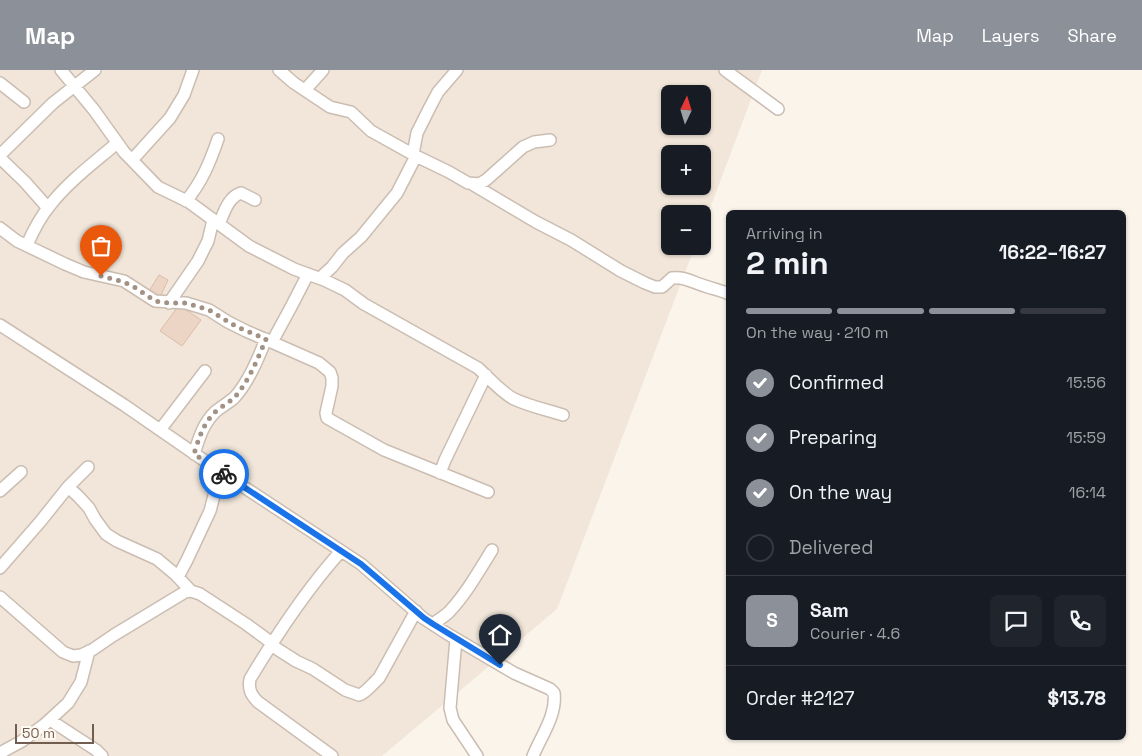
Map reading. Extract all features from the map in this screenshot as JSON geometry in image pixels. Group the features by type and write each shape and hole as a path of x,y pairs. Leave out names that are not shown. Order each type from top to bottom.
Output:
{"street":[{"path":"61,70 117,143 158,186 186,201 250,246 294,269 320,278 345,290 364,304 478,368 512,398 563,415"},
{"path":"48,208 0,154 53,103 95,70"},
{"path":"132,160 170,118 184,95 193,70"},
{"path":"279,70 330,107 351,112 371,131 472,184 536,222 571,240 621,271 645,283 655,287 662,287 672,278 682,278 726,292"},
{"path":"305,90 323,70"},
{"path":"320,278 361,237 397,193 414,155 417,132 438,92 457,70"},
{"path":"725,70 778,109"},
{"path":"0,83 24,102"},
{"path":"186,201 204,176 218,138"},
{"path":"472,184 479,184 486,180 522,147 534,142 550,140"},
{"path":"27,245 48,208 71,183 117,143"},
{"path":"169,303 198,262 216,222 227,206 241,193 255,200"},
{"path":"0,228 17,241 65,264 84,272 124,282 155,301 186,303 209,310 234,325 319,363 330,372 332,378 326,413 327,418 384,450 488,492"},
{"path":"194,454 202,429 216,411 233,398 242,386 292,307 308,274"},
{"path":"0,325 124,405 194,454 361,564 433,624 514,674 550,689 554,693 555,699 550,719 533,756"},
{"path":"160,430 205,372"},
{"path":"440,473 486,375"},
{"path":"178,577 188,560 210,511 216,488 210,464"},
{"path":"0,568 88,466"},
{"path":"0,491 21,472"},
{"path":"68,487 89,508 106,534 157,559 191,591"},
{"path":"433,624 453,607 492,550"},
{"path":"332,756 316,751 258,702 253,697 249,685 250,679 271,644 326,568 341,551"},
{"path":"0,597 63,652 73,656 89,651 185,592 191,591 220,606 296,661 313,669 345,690 359,695 364,693 379,678 416,611"},
{"path":"456,639 450,708 453,720 477,756"},
{"path":"0,753 22,742 68,703 81,682 89,651"},
{"path":"50,720 96,750 102,756"}],"shaded area":[{"path":"0,70 762,70 711,206 661,205 661,255 692,255 557,609 382,756 0,756"}],"building":[{"path":"159,275 168,280 160,297 149,291"},
{"path":"179,305 201,320 182,346 160,331"}],"way so far":[{"path":"101,276 124,282 155,301 186,303 209,310 237,327 266,339 258,360 242,386 233,398 208,420 198,440 194,454 224,474"}],"route":[{"path":"224,474 361,564 424,618 446,634 500,665"}]}
